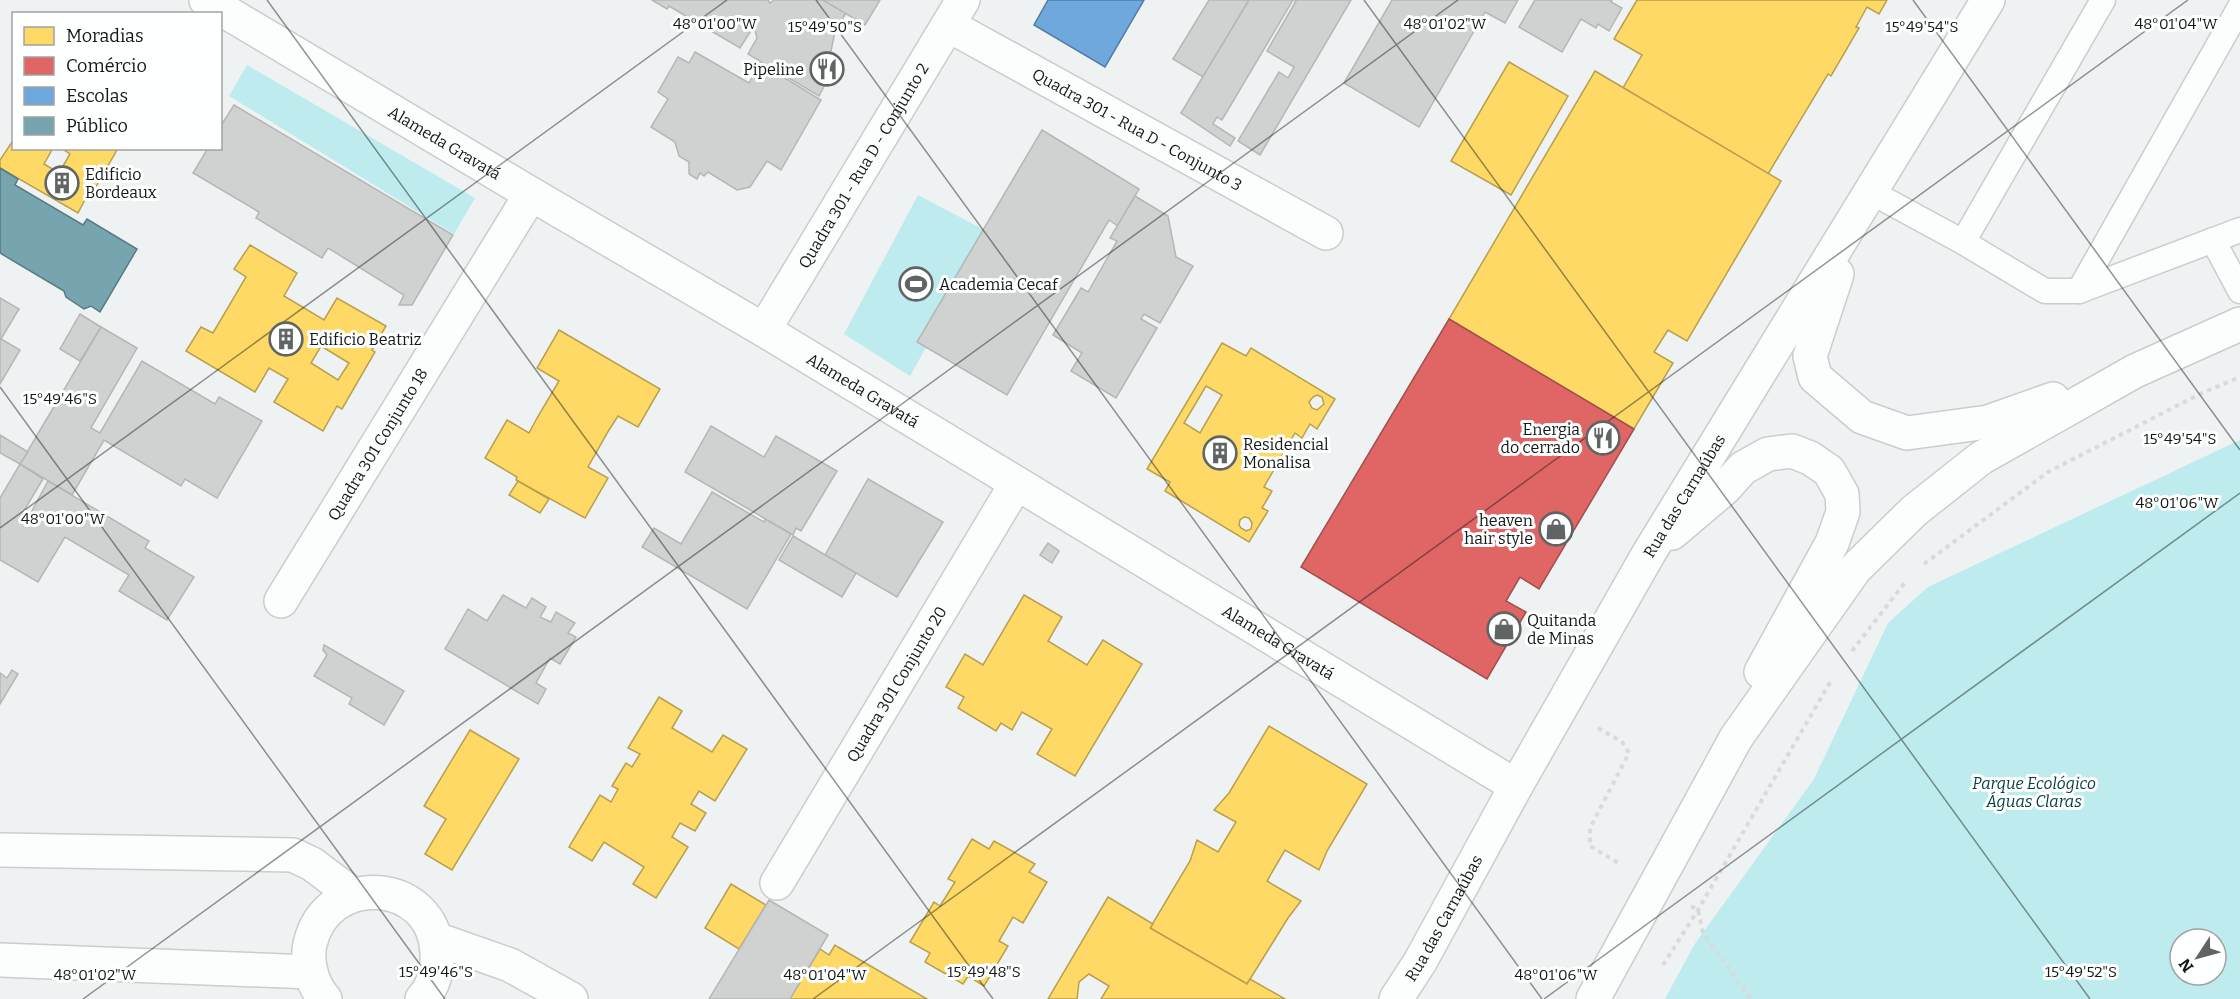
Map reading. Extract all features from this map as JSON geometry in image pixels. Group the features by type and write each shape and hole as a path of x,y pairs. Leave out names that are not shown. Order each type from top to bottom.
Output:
{"street":[{"name":"Rua das Carnaúbas","path":"1396,999 1420,962 1516,786 1649,553 1988,0"},
{"name":"Alameda Gravatá","path":"227,5 531,194 764,330 1516,786"},
{"name":"Quadra 301 - Rua D - Conjunto 3","path":"955,13 1326,233"},
{"name":"Quadra 301 - Rua D - Conjunto 2","path":"764,330 955,13"},
{"name":"Quadra 301 Conjunto 18","path":"281,601 531,194"},
{"path":"1864,202 1810,357 1815,377 1862,417 1907,433 1988,422 2135,371 2240,324"},
{"path":"1593,999 1736,738 1856,569 1914,511 1981,458 2135,371"},
{"path":"1649,553 1725,488 1743,468 1768,454 1792,451 1810,458 1829,471 1842,494 1843,512 1832,543 1764,664 1736,738"},
{"name":"Quadra 301 Conjunto 20","path":"777,883 1016,484"},
{"path":"0,850 293,855 312,864 352,894"},
{"path":"0,960 319,992 309,952 314,929 329,907 352,894 378,891 404,899 425,915 436,939 438,970 426,998"},
{"path":"436,939 510,965 571,999"},
{"path":"1408,999 1420,962"}],"lane":[{"path":"1963,242 2103,0"},
{"path":"2079,291 2240,7"},
{"path":"1864,202 1963,242 2044,291 2079,291 2240,230"},
{"path":"2213,240 2240,291"}],"path":[{"path":"1923,564 2049,472 2200,394 2240,377"},
{"path":"1851,653 1907,581"},
{"path":"1660,969 1698,910 1837,671"},
{"path":"1562,706 1622,742 1629,753 1590,828 1590,846 1657,885"},
{"path":"1698,910 1703,933 1751,999"}],"green space":[{"path":"247,65 475,198 454,234 229,96"},
{"name":"Academia Cecaf","path":"918,195 990,233 910,376 844,334"},
{"name":"Parque Ecológico Águas Claras","path":"2240,440 2240,999 1665,999 1694,945 1814,779 1888,623 1928,587"}],"building: Moradias":[{"path":"1637,0 1887,0 1879,14 1867,7 1856,27 1859,28 1831,76 1828,74 1768,174 1623,88 1642,55 1614,39"},
{"path":"1509,62 1568,96 1511,195 1451,161"},
{"path":"1595,71 1781,181 1687,341 1668,330 1654,352 1673,363 1634,429 1449,319"},
{"name":"Edificio Bordeaux","path":"12,142 12,150 52,150 44,164 59,173 70,154 64,150 117,150 92,194 89,192 78,213 0,168 0,160"},
{"name":"Edificio Beatriz","path":"250,245 297,273 284,296 324,320 337,298 386,326 372,350 375,352 342,409 337,406 323,431 274,402 288,379 269,368 255,392 186,351 201,327 213,333 246,277 234,269","holes":["321,346 349,363 338,380 311,363"]},
{"path":"559,330 660,389 638,427 618,416 609,430 588,467 608,478 585,518 516,480 517,477 485,458 507,420 529,433 559,381 537,368"},
{"name":"Residencial Monalisa","path":"1222,343 1246,356 1251,348 1335,399 1317,429 1310,424 1302,438 1295,433 1264,487 1272,491 1262,508 1268,511 1249,542 1165,491 1170,482 1147,469","holes":["1206,386 1222,395 1200,433 1184,423","1317,395 1322,397 1324,404 1317,410 1312,408 1309,402","1244,517 1249,518 1252,523 1251,529 1246,531 1241,528 1240,520"]},
{"path":"518,481 549,499 540,513 509,495"},
{"path":"1024,595 1062,617 1048,641 1087,665 1103,640 1142,664 1075,776 1037,754 1052,729 1022,712 1012,730 1001,723 996,731 958,708 964,697 946,687 965,654 983,665"},
{"path":"659,697 682,711 672,728 712,752 723,735 747,749 715,801 699,791 691,804 706,813 695,831 680,823 672,837 688,847 656,898 633,884 644,867 604,842 592,861 569,847 600,795 611,802 618,789 612,786 626,763 632,767 640,754 628,748"},
{"path":"1269,726 1367,784 1327,851 1319,870 1285,850 1267,881 1301,901 1247,984 1150,928 1190,861 1197,840 1218,852 1236,822 1214,810 1229,793"},
{"path":"470,730 519,759 452,870 425,854 446,819 424,806"},
{"path":"972,839 989,849 994,841 1035,864 1029,872 1047,882 1023,923 1013,917 999,941 1008,946 984,986 968,976 963,984 925,962 930,953 910,942 934,902 940,906 955,882 948,879"},
{"path":"731,884 766,905 739,949 705,928"},
{"path":"1108,897 1153,924 1150,928 1247,984 1250,979 1285,999 1101,999 1109,986 1089,974 1079,982 1077,999 1048,999"},
{"path":"835,945 927,999 790,999 820,949 829,955"}],"building: Comércio":[{"path":"1449,319 1634,429 1539,589 1520,577 1506,601 1526,612 1487,679 1301,567"}],"building: Escolas":[{"path":"1048,0 1144,0 1105,67 1034,25"}],"building: Público":[{"path":"0,168 18,179 15,185 83,225 87,219 137,249 100,312 91,306 84,309 66,297 64,291 0,253"}],"building: Outros":[{"path":"652,0 768,0 770,3 774,0 823,0 846,13 835,31 830,56 815,72 828,79 819,96 748,54 757,38 754,26 740,48 669,6 667,9"},
{"path":"823,0 880,0 865,25"},
{"path":"1209,0 1249,0 1203,77 1173,59"},
{"path":"1249,0 1293,0 1222,120 1217,117 1213,124 1235,138 1230,146 1181,113"},
{"path":"1294,0 1351,0 1260,155 1238,141 1279,72 1288,78 1294,67 1267,51 1296,1"},
{"path":"1392,0 1518,0 1505,23 1485,12 1419,127 1344,83"},
{"path":"1535,0 1612,0 1611,2 1622,8 1609,31 1598,24 1596,28 1581,19 1562,52 1519,27"},
{"path":"695,52 749,83 760,63 821,100 781,170 767,161 750,187 737,190 708,172 704,176 700,173 697,179 689,174 689,162 679,156 675,142 651,127 668,99 658,92 678,57 689,63"},
{"path":"234,105 453,235 412,305 399,305 404,295 328,248 322,258 256,218 259,212 193,173 207,150 222,150 222,124"},
{"path":"1042,130 1139,189 1118,226 1109,220 1007,395 917,342"},
{"path":"1135,196 1168,216 1176,257 1193,266 1160,323 1144,314 1141,319 1157,328 1116,398 1071,371 1082,353 1053,335 1081,288 1088,292 1117,241 1110,238"},
{"path":"0,298 19,309 1,339 20,350 0,384"},
{"path":"80,314 101,327 80,361 60,349"},
{"path":"101,327 137,348 91,428 100,433 142,361 215,404 219,397 262,421 217,498 185,479 181,486 104,440 72,495 20,464"},
{"path":"711,426 764,457 776,436 837,471 801,531 796,528 793,535 685,472"},
{"path":"0,435 28,452 20,464 0,453"},
{"path":"20,464 43,479 19,519 25,524 48,481 149,541 145,548 194,577 167,620 119,591 129,575 65,537 38,582 0,560 0,498"},
{"path":"868,479 943,522 897,597 825,555"},
{"path":"712,492 764,522 765,519 791,534 747,609 642,547 654,528 681,544"},
{"path":"793,536 856,573 842,597 779,560"},
{"path":"1048,543 1059,551 1052,563 1040,555"},
{"path":"503,595 526,608 532,598 546,607 540,617 551,622 556,612 575,623 568,633 576,637 560,664 550,658 536,683 546,689 538,704 445,649 468,609 487,621"},
{"path":"324,645 404,691 384,725 349,704 352,698 314,676 327,655 323,650"},
{"path":"12,670 18,674 0,704 0,673 7,678"},
{"path":"769,900 828,935 790,999 709,999"}],"place":[{"name":"Pipeline","path":"827,69"},
{"name":"Edificio Bordeaux","path":"62,183"},
{"name":"Academia Cecaf","path":"916,284"},
{"name":"Edificio Beatriz","path":"286,339"},
{"name":"Energia do cerrado","path":"1603,438"},
{"name":"Residencial Monalisa","path":"1220,453"},
{"name":"heaven hair style","path":"1556,529"},
{"name":"Quitanda de Minas","path":"1504,629"}]}
